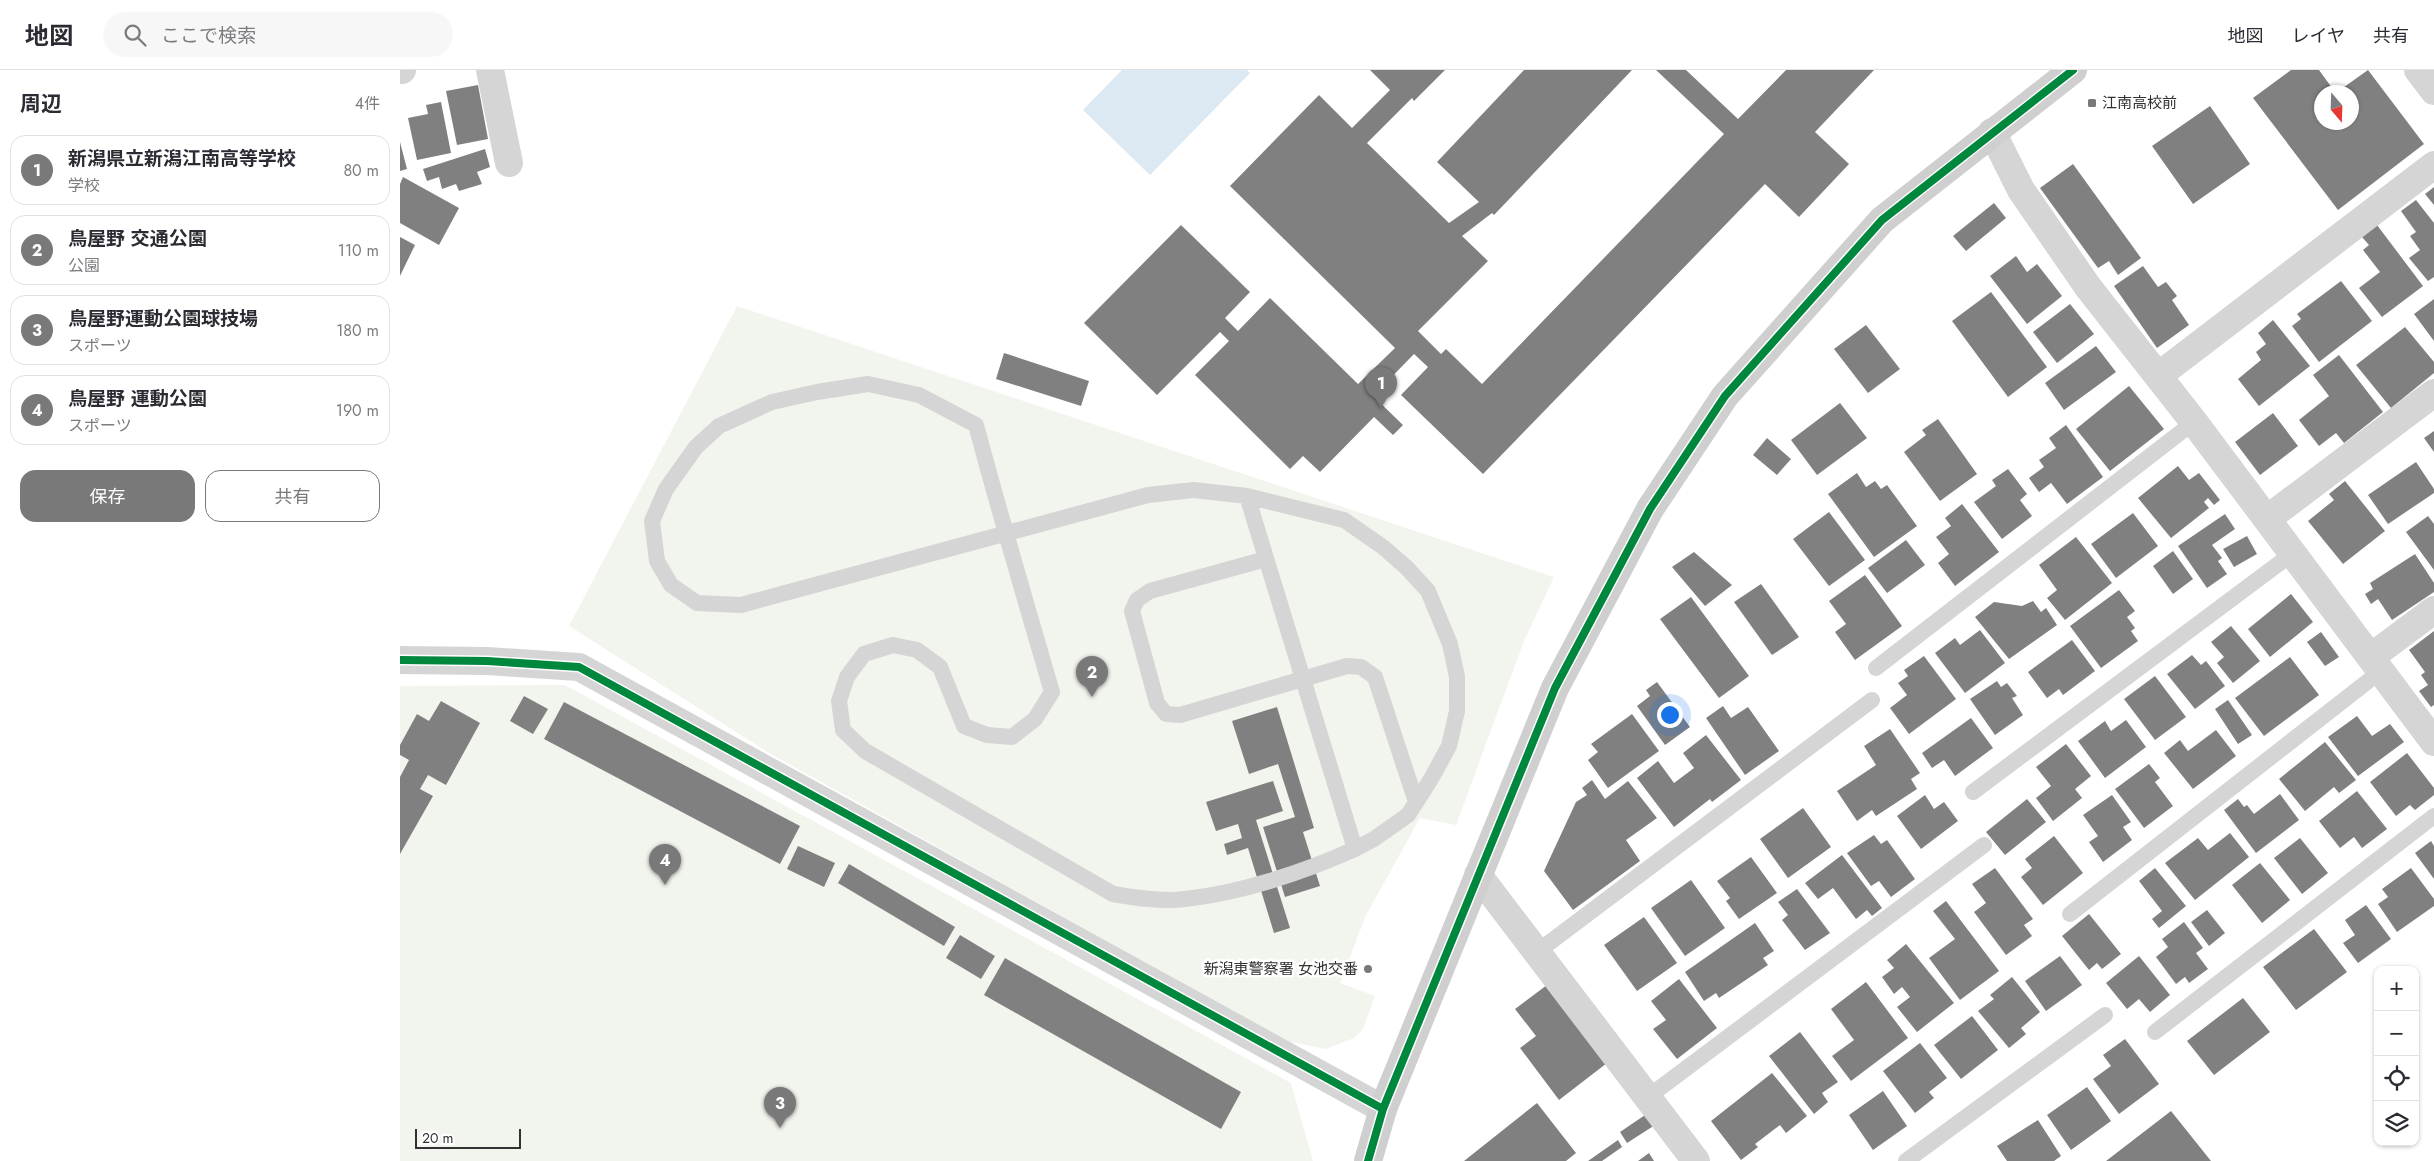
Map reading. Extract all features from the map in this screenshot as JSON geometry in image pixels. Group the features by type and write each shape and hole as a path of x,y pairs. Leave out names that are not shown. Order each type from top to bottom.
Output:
{"street":[{"path":"490,70 509,164"},
{"path":"1368,1161 1383,1109 1554,688 1650,509 1725,396 1882,220 2073,70"},
{"path":"2418,70 2434,90"},
{"path":"1992,132 2021,190 2088,287 2194,422 2434,742"},
{"path":"2158,376 2434,165"},
{"path":"2267,519 2434,393"},
{"path":"2376,664 2434,610"},
{"path":"400,660 487,661 579,667 1383,1109"},
{"path":"1478,876 1696,1161"}],"lane":[{"path":"1247,496 1194,490 1148,495 1006,534 741,605 697,604 671,585 657,561 652,521 671,482 696,447 719,426 772,402 817,392 868,384 919,395 976,426 1006,534 1052,692 1036,719 1012,737 987,735 964,726 940,667 917,650 893,645 864,654 848,677 839,701 843,730 860,746 1113,894 1140,899 1184,900 1246,886 1324,863 1374,839 1408,815 1448,746 1457,712 1457,677 1450,644 1428,591 1407,568 1383,547 1344,520 1247,496"},
{"path":"1876,668 2194,422"},
{"path":"1247,496 1355,848"},
{"path":"1973,792 2293,553"},
{"path":"1266,559 1150,591 1137,600 1132,611 1157,703 1166,714 1180,715 1347,666 1361,667 1375,677 1416,802"},
{"path":"2070,914 2376,664"},
{"path":"1536,952 1872,700"},
{"path":"2155,1032 2434,816"},
{"path":"1648,1097 1984,845"},
{"path":"1906,1161 2105,1015"}],"shaded area":[{"path":"1122,70 1247,70 1250,73 1150,175 1083,110"},
{"path":"737,306 1554,577 1524,641 1456,825 1420,818 1366,915 1340,983 1375,996 1363,1029 1354,1038 1326,1049 1286,1041 769,753 569,626"},
{"path":"565,685 1291,1083 1313,1161 400,1161 400,686"}],"building":[{"path":"1370,70 1445,70 1414,101 1412,98 1367,143 1449,223 1479,202 1437,162 1524,70 1632,70 1494,215 1492,213 1462,236 1488,261 1418,331 1441,354 1446,349 1482,384 1724,134 1656,70 1686,70 1738,119 1786,70 1874,70 1815,132 1849,164 1799,217 1765,184 1483,474 1401,395 1428,367 1414,354 1373,396 1403,425 1393,435 1374,417 1320,472 1303,456 1290,469 1195,375 1229,341 1220,332 1157,395 1084,323 1181,225 1250,292 1225,318 1238,331 1270,298 1358,384 1395,348 1230,186 1319,95 1352,128 1390,90"},
{"path":"2291,70 2319,70 2330,85 2314,85 2314,130 2359,130 2359,85 2347,85 2368,70 2424,144 2338,210 2253,98"},
{"path":"478,85 488,139 457,145 446,91"},
{"path":"441,102 451,153 417,160 408,118 428,114 426,105"},
{"path":"2210,106 2250,164 2193,204 2152,146"},
{"path":"400,142 407,169 400,171"},
{"path":"485,149 490,167 477,172 482,184 459,191 456,184 442,189 439,177 427,181 423,169"},
{"path":"2073,164 2141,258 2118,275 2109,261 2098,268 2040,188"},
{"path":"403,177 459,208 439,245 400,223 400,184"},
{"path":"2434,187 2434,205 2425,194"},
{"path":"2416,200 2434,223 2434,277 2428,281 2409,258 2420,250 2410,236 2416,232 2401,211"},
{"path":"1994,203 2006,218 1966,251 1953,236"},
{"path":"2377,225 2423,286 2382,317 2359,288 2380,272 2363,250 2369,245 2362,237"},
{"path":"400,237 415,245 400,276"},
{"path":"2016,256 2027,272 2037,264 2062,296 2027,324 1990,276"},
{"path":"2143,266 2158,287 2166,282 2177,296 2172,300 2189,325 2157,348 2114,286"},
{"path":"2341,281 2372,321 2319,362 2292,326 2301,319 2297,314"},
{"path":"1991,292 2047,367 2008,397 1952,321"},
{"path":"2434,299 2434,341 2414,314"},
{"path":"2070,304 2094,334 2057,363 2033,332"},
{"path":"2273,320 2310,366 2259,406 2238,379 2261,360 2256,352 2266,344 2258,333"},
{"path":"1866,325 1900,369 1868,393 1834,349"},
{"path":"2405,327 2434,362 2434,373 2391,408 2356,365"},
{"path":"2096,346 2116,372 2064,410 2045,383"},
{"path":"1004,353 1089,381 1081,406 996,379"},
{"path":"2339,355 2383,412 2344,443 2336,433 2319,446 2299,420 2329,396 2313,375"},
{"path":"2129,386 2164,429 2110,471 2076,429"},
{"path":"1840,403 1867,438 1817,475 1791,440"},
{"path":"2273,413 2298,446 2260,475 2235,442"},
{"path":"1938,419 1977,474 1940,501 1904,452 1926,435 1922,430"},
{"path":"2066,425 2103,477 2067,504 2051,483 2039,492 2029,478 2044,467 2039,460 2056,448 2049,438"},
{"path":"2434,431 2434,452 2424,438"},
{"path":"1767,438 1791,459 1777,475 1753,455"},
{"path":"2416,462 2434,489 2434,493 2388,524 2368,495"},
{"path":"2178,466 2189,480 2199,473 2220,500 2214,505 2208,498 2204,502 2209,508 2171,538 2138,498"},
{"path":"2008,469 2027,494 2020,500 2032,516 2002,539 1974,502 1996,486 1992,480"},
{"path":"1857,473 1866,487 1875,481 1881,489 1887,485 1917,526 1874,557 1828,494"},
{"path":"2345,481 2385,531 2343,564 2308,521 2334,500 2329,494"},
{"path":"1962,504 1999,552 1955,586 1938,563 1949,554 1936,537 1951,526 1945,518"},
{"path":"1829,512 1865,560 1829,586 1793,539"},
{"path":"2133,513 2158,546 2116,578 2091,544"},
{"path":"2225,514 2235,529 2212,545 2222,558 2218,561 2227,574 2207,588 2178,546"},
{"path":"2428,516 2434,524 2434,570 2406,532"},
{"path":"2247,536 2257,554 2234,567 2223,549"},
{"path":"2076,537 2112,583 2065,620 2047,598 2057,590 2039,565"},
{"path":"1906,540 1925,565 1887,593 1868,568"},
{"path":"2173,551 2193,579 2173,594 2153,566"},
{"path":"1694,552 1732,585 1705,606 1672,567"},
{"path":"2415,554 2434,583 2434,592 2392,620 2378,599 2371,604 2365,594 2373,589 2370,583"},
{"path":"1865,575 1902,626 1855,660 1835,632 1846,624 1829,601"},
{"path":"1761,584 1799,637 1772,655 1734,602"},
{"path":"2119,590 2135,611 2127,617 2135,628 2131,631 2138,641 2101,668 2070,626"},
{"path":"2291,594 2313,622 2270,657 2248,629"},
{"path":"1691,597 1749,676 1719,698 1660,619"},
{"path":"2033,601 2041,612 2046,608 2057,625 2009,659 1975,617 1994,602 2022,606"},
{"path":"2231,626 2260,661 2233,683 2217,663 2224,657 2211,642"},
{"path":"1980,630 2005,663 1965,693 1935,653 1955,638 1960,645"},
{"path":"2434,631 2434,705 2431,707 2419,691 2428,685 2421,675 2425,672 2409,650"},
{"path":"2321,632 2339,657 2325,666 2307,642"},
{"path":"2072,640 2095,671 2063,695 2059,689 2047,698 2028,672"},
{"path":"2192,655 2201,665 2206,661 2225,686 2195,709 2167,674"},
{"path":"1924,656 1956,699 1909,734 1890,708 1907,695 1898,683 1908,676 1904,670"},
{"path":"2290,657 2319,695 2264,736 2235,698"},
{"path":"2155,676 2186,717 2155,740 2124,699"},
{"path":"1997,681 2001,687 2007,683 2017,696 2012,698 2023,715 1995,735 1970,699"},
{"path":"1657,682 1690,727 1665,745 1637,706 1650,696 1646,690"},
{"path":"524,696 548,709 533,734 510,721"},
{"path":"2228,700 2252,735 2238,744 2215,709"},
{"path":"441,701 480,723 446,785 428,775 420,789 433,796 400,854 400,777 409,760 400,755 400,745 417,714 429,721"},
{"path":"564,702 800,826 780,864 544,739"},
{"path":"1723,706 1731,718 1748,707 1779,751 1745,775 1706,718"},
{"path":"1277,707 1314,828 1303,832 1320,886 1285,897 1263,827 1295,817 1278,764 1249,774 1232,721"},
{"path":"1632,714 1659,751 1608,788 1588,760 1598,752 1591,744"},
{"path":"2357,716 2372,736 2390,724 2404,742 2358,776 2328,737"},
{"path":"1971,718 1993,748 1955,776 1944,760 1932,768 1922,753"},
{"path":"2126,720 2146,747 2105,778 2078,741 2105,721 2111,731"},
{"path":"1890,729 1920,773 1911,779 1917,789 1876,816 1872,810 1857,821 1837,791 1876,765 1864,746"},
{"path":"2216,730 2236,756 2193,789 2164,753 2180,740 2188,751"},
{"path":"1706,735 1741,780 1712,802 1710,799 1674,827 1637,778 1658,761 1674,783 1694,768 1683,753"},
{"path":"2325,742 2356,780 2339,793 2334,787 2305,811 2279,779"},
{"path":"2066,744 2091,776 2075,789 2082,798 2053,821 2036,798 2051,786 2036,767"},
{"path":"2407,753 2434,788 2434,795 2415,810 2410,805 2396,816 2370,782"},
{"path":"2149,764 2160,778 2155,782 2173,806 2144,828 2115,789"},
{"path":"1592,780 1605,799 1628,781 1657,818 1626,840 1640,861 1573,910 1544,871 1576,802 1587,795 1582,788"},
{"path":"1273,781 1283,811 1256,820 1290,928 1274,933 1248,848 1227,855 1224,844 1242,838 1238,824 1216,831 1206,802"},
{"path":"2357,791 2387,829 2362,848 2354,837 2340,848 2319,821"},
{"path":"2280,794 2299,820 2256,853 2224,810 2238,799 2244,807 2247,805 2254,814"},
{"path":"1925,795 1934,809 1944,802 1958,821 1921,849 1897,816"},
{"path":"2112,795 2131,822 2123,827 2132,840 2103,862 2089,842 2098,836 2083,815"},
{"path":"2027,799 2046,822 2005,855 1986,832"},
{"path":"1803,808 1831,847 1788,878 1760,839"},
{"path":"2230,833 2249,857 2195,900 2165,863 2198,838 2208,850"},
{"path":"1874,835 1881,844 1887,840 1915,879 1891,897 1879,881 1871,886 1847,853"},
{"path":"2054,836 2083,873 2043,905 2021,877 2032,868 2025,859"},
{"path":"2300,838 2328,873 2302,894 2274,858"},
{"path":"2431,841 2434,846 2434,879 2415,853"},
{"path":"798,846 835,863 824,887 787,869"},
{"path":"1842,855 1882,908 1872,916 1867,910 1856,919 1833,888 1818,899 1805,883"},
{"path":"1751,857 1777,893 1739,919 1726,901 1730,898 1717,881"},
{"path":"2260,863 2290,900 2262,923 2232,885"},
{"path":"849,864 955,927 944,946 838,883"},
{"path":"1995,868 2033,919 2024,925 2032,936 2006,955 1974,912 1986,903 1972,884"},
{"path":"2155,868 2186,906 2159,928 2152,919 2162,911 2139,881"},
{"path":"2411,868 2434,899 2434,906 2397,932 2378,904 2388,897 2382,889"},
{"path":"1691,880 1725,928 1685,956 1651,908"},
{"path":"1797,889 1830,933 1805,950 1782,920 1788,915 1778,902"},
{"path":"1946,901 1999,971 1960,1000 1929,958 1955,939 1933,911"},
{"path":"2366,905 2391,939 2358,963 2343,943 2355,935 2345,920"},
{"path":"2207,910 2225,933 2209,946 2191,922"},
{"path":"2089,914 2121,954 2102,969 2097,963 2089,970 2062,936"},
{"path":"1644,917 1677,963 1637,991 1604,945"},
{"path":"2184,922 2203,948 2196,953 2208,969 2189,983 2185,977 2176,984 2156,957 2168,947 2162,939"},
{"path":"1755,923 1774,951 1763,958 1768,965 1719,998 1716,993 1704,1001 1685,972"},
{"path":"2314,929 2347,972 2296,1010 2263,967"},
{"path":"960,935 995,956 981,979 946,958"},
{"path":"1906,944 1954,1003 1917,1032 1897,1007 1910,997 1902,987 1894,994 1882,977 1894,968 1887,960"},
{"path":"2060,956 2082,985 2046,1011 2025,981"},
{"path":"2139,956 2170,995 2150,1012 2139,999 2127,1009 2106,983"},
{"path":"1005,958 1241,1092 1221,1129 984,995"},
{"path":"2012,977 2040,1012 2021,1028 2026,1034 2009,1048 1978,1011 1994,999 1990,995"},
{"path":"1679,979 1717,1028 1677,1059 1653,1029 1666,1020 1651,1001"},
{"path":"1866,982 1908,1038 1851,1081 1832,1056 1854,1040 1831,1009"},
{"path":"1547,985 1607,1063 1559,1100 1520,1048 1536,1036 1515,1009"},
{"path":"2243,998 2270,1032 2214,1075 2187,1041"},
{"path":"1972,1016 1998,1050 1961,1079 1934,1045"},
{"path":"1800,1032 1838,1082 1822,1093 1828,1102 1814,1114 1769,1056"},
{"path":"2125,1039 2159,1084 2119,1114 2093,1079 2111,1066 2103,1055"},
{"path":"1920,1043 1947,1078 1929,1092 1934,1098 1915,1113 1883,1071"},
{"path":"1772,1073 1807,1116 1786,1133 1780,1125 1755,1144 1758,1147 1741,1160 1711,1121"},
{"path":"2087,1087 2111,1121 2071,1150 2047,1115"},
{"path":"1883,1091 1907,1126 1873,1150 1849,1115"},
{"path":"1537,1103 1576,1153 1566,1161 1464,1161"},
{"path":"2171,1111 2211,1161 2106,1161"},
{"path":"1648,1113 1655,1125 1627,1143 1620,1132"},
{"path":"2038,1120 2061,1156 2054,1161 2007,1161 1997,1146"},
{"path":"1618,1140 1622,1147 1602,1161 1588,1161"},
{"path":"1649,1153 1654,1161 1638,1161"}],"cycle path":[{"path":"1368,1161 1383,1109 1555,688 1650,509 1725,396 1882,220 2073,70"},
{"path":"400,660 487,661 579,667 1383,1109"}],"place":[{"name":"江南高校前","path":"2092,103"},
{"name":"新潟県立新潟江南高等学校","path":"1381,408"},
{"name":"鳥屋野 交通公園","path":"1092,697"},
{"name":"鳥屋野 運動公園","path":"665,885"},
{"name":"新潟東警察署 女池交番","path":"1368,969"},
{"name":"鳥屋野運動公園球技場","path":"780,1128"}]}
